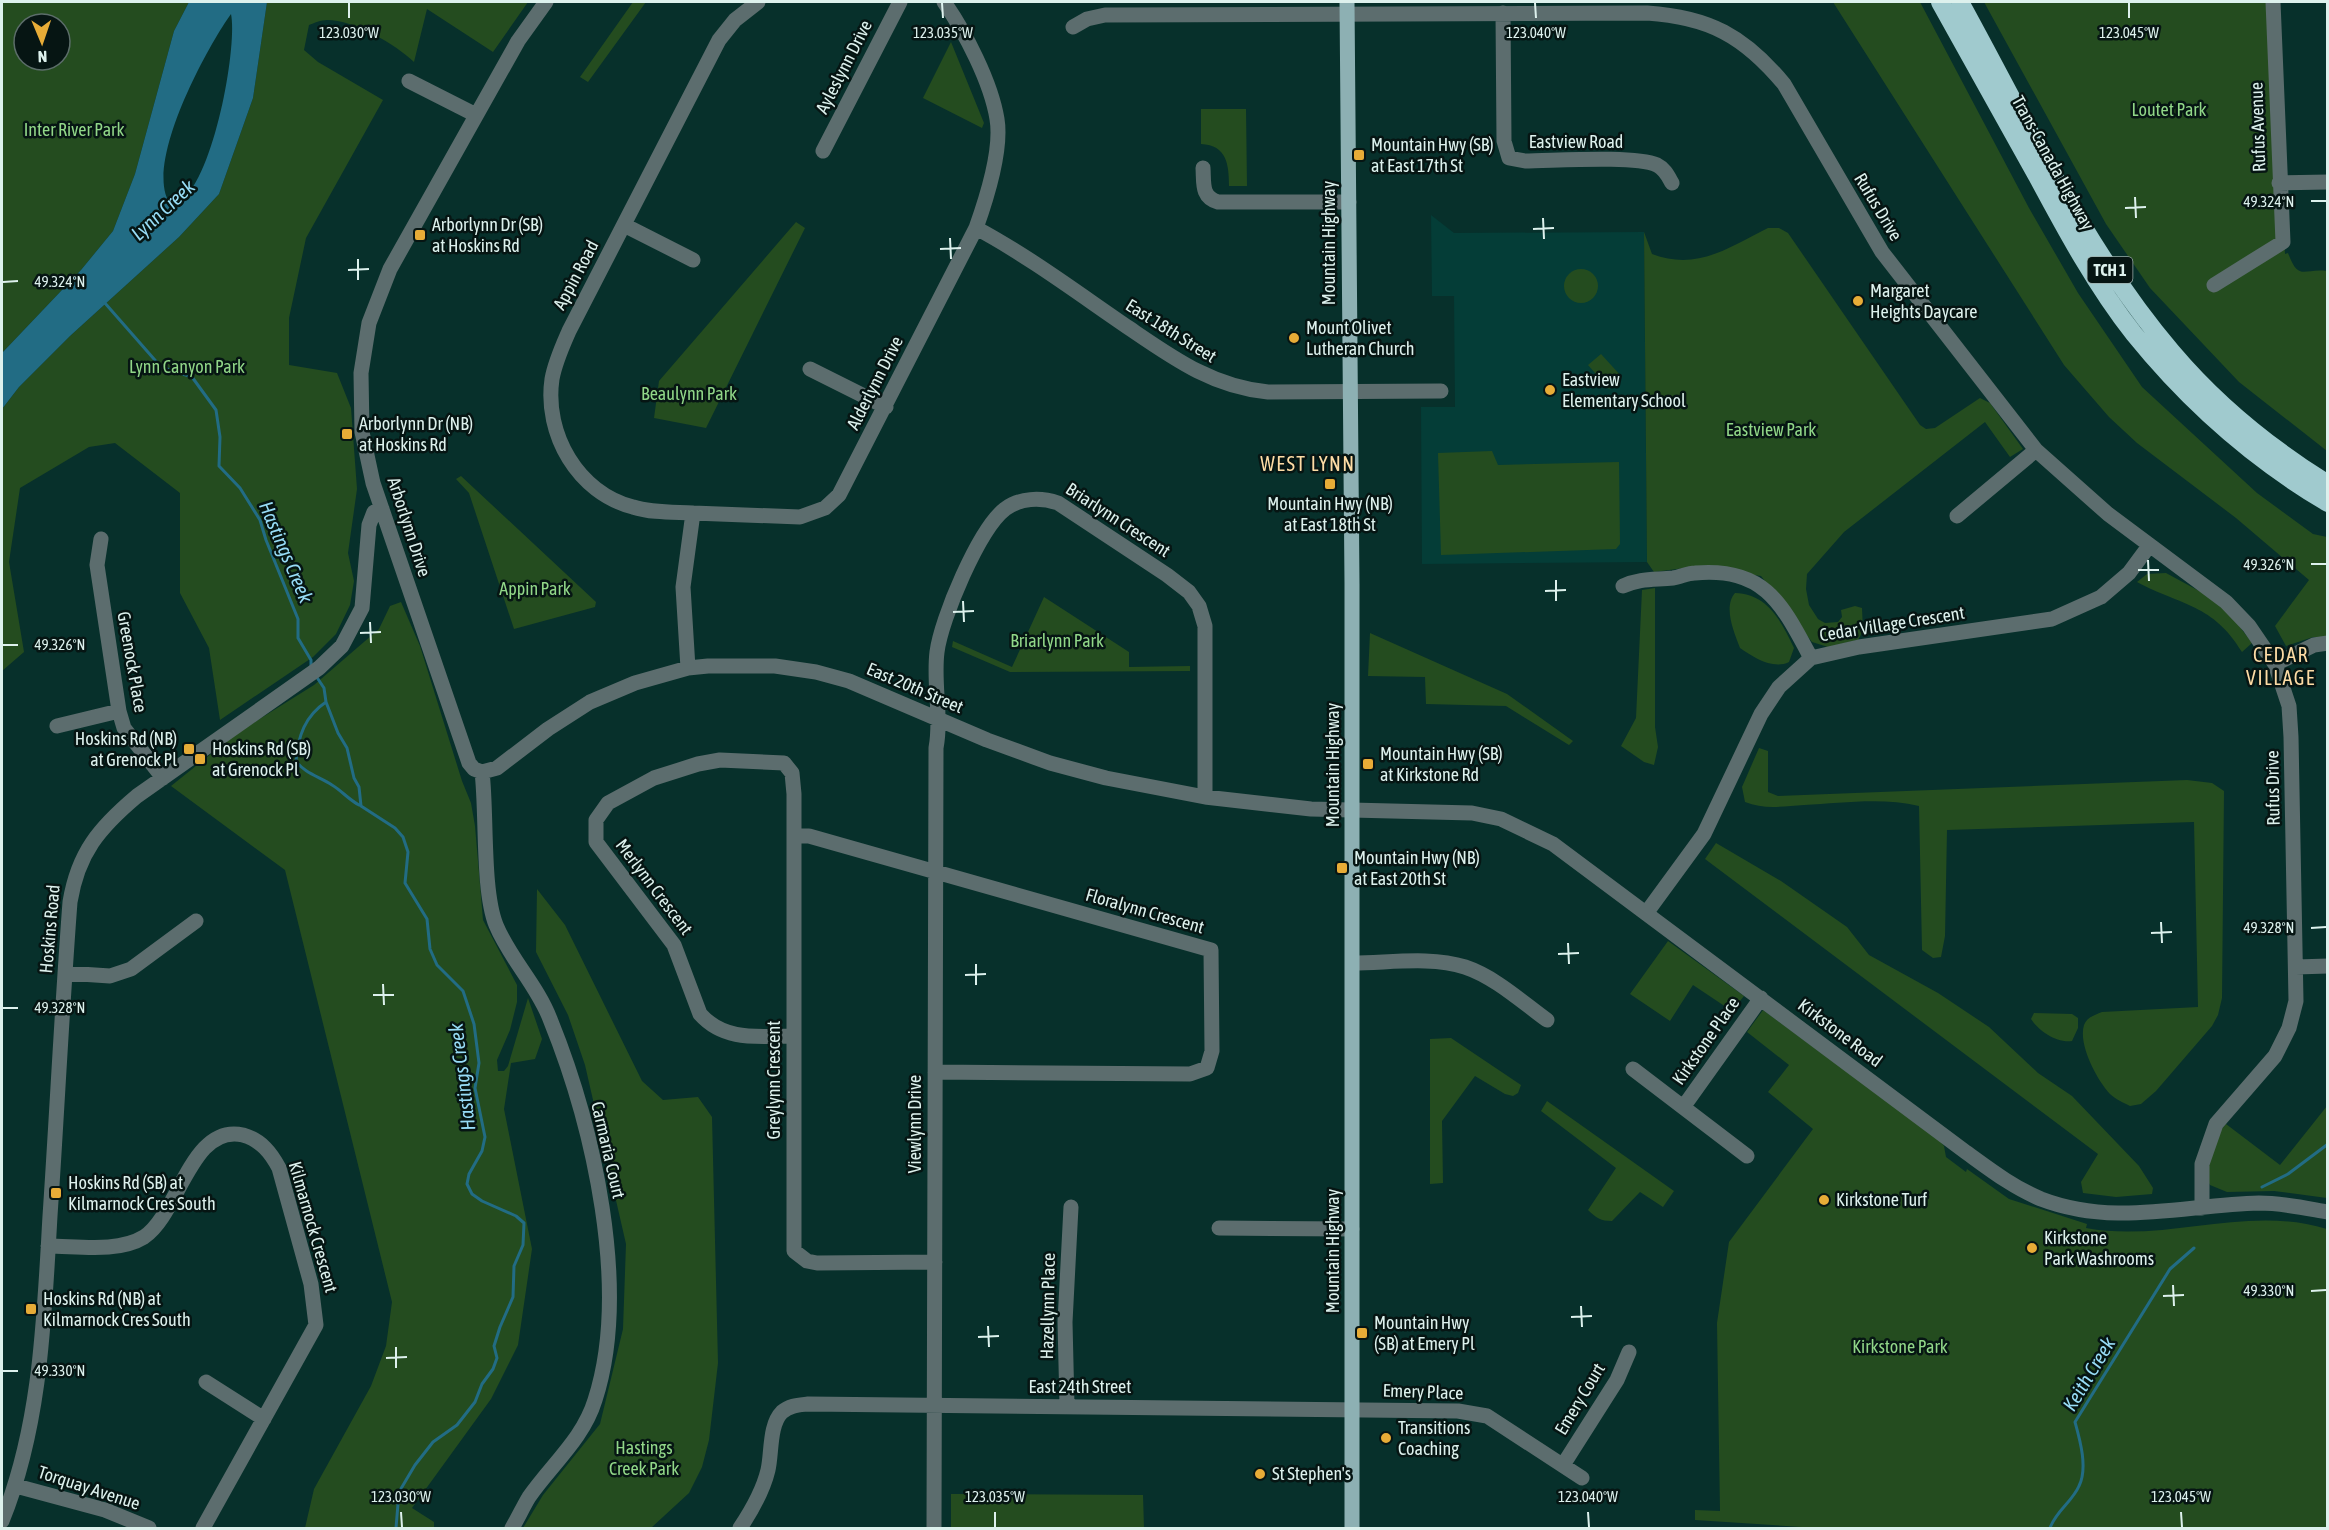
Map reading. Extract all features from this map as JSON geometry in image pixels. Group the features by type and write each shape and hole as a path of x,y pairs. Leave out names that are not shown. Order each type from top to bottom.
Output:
{"highway":[{"name":"Trans-Canada Highway","path":"1940,2 2071,238 2133,333 2181,387 2223,428 2269,465 2328,503"},
{"name":"Trans-Canada Highway","path":"1960,2 2101,256 2147,322 2172,353 2226,408 2280,452 2328,484"}],"main road":[{"name":"Mountain Highway","path":"1347,8 1353,963 1352,1528"}],"street":[{"name":"Arborlynn Drive","path":"482,772 474,769 469,763 369,467 361,419 361,373 369,323 390,269 518,41 546,2"},
{"name":"Appin Road","path":"693,513 632,507 599,491 567,455 555,425 551,396 555,365 568,331 640,190 726,29 758,2"},
{"name":"Ayleslynn Drive","path":"823,151 900,2"},
{"name":"Alderlynn Drive","path":"693,513 800,517 819,511 843,488 976,228 986,200 998,121 969,46 944,2"},
{"name":"Rufus Avenue","path":"2214,285 2283,242 2273,2"},
{"name":"Rufus Drive","path":"1073,27 1087,19 1105,15 1347,8 1669,15 1720,28 1769,66 1784,84 1882,252 2036,450 2066,479 2149,546 2226,602 2249,626 2275,664 2289,706 2296,1001 2289,1028 2275,1056 2216,1124 2202,1164 2202,1208"},
{"name":"Eastview Road","path":"1503,13 1504,141 1509,158 1525,161 1624,161 1656,165 1666,172 1672,183"},
{"path":"409,81 476,116"},
{"path":"1203,168 1204,191 1207,197 1218,202 1349,202"},
{"path":"2279,183 2328,182"},
{"path":"624,225 693,260"},
{"name":"East 18th Street","path":"976,228 1200,375 1248,391 1441,391"},
{"path":"810,369 886,407"},
{"path":"1957,516 2036,450"},
{"name":"Briarlynn Crescent","path":"938,720 937,653 951,602 995,518 1018,502 1046,499 1068,509 1167,575 1195,597 1205,626 1205,797"},
{"name":"Hoskins Road","path":"2,1521 16,1486 27,1446 33,1405 48,1246 70,902 81,862 93,839 109,820 163,778 314,671 346,640 362,608 369,525 374,512 382,509"},
{"path":"688,668 682,587 693,513"},
{"name":"Greenock Place","path":"101,539 97,565 119,711 124,728 163,778"},
{"name":"Cedar Village Crescent","path":"1647,912 1704,834 1761,714 1779,687 1811,658 1859,647 2052,619 2101,597 2129,573 2149,546"},
{"path":"1623,586 1634,581 1673,578 1694,573 1743,576 1772,594 1811,658"},
{"path":"2275,664 2314,645 2328,643"},
{"name":"East 20th Street","path":"482,772 497,768 548,729 590,702 635,683 688,668 742,664 816,672 849,681 938,720 1050,763 1106,778 1205,797 1352,810"},
{"path":"57,726 119,711"},
{"name":"Viewlynn Drive","path":"934,1528 935,873 938,720"},
{"name":"Merlynn Crescent","path":"788,766 775,761 720,760 672,772 635,787 608,804 600,812 594,831 600,850 674,945 696,1003 708,1023 729,1035 793,1036"},
{"name":"Greylynn Crescent","path":"788,766 794,782 794,1251 807,1261 817,1263 934,1262"},
{"name":"Carmaria Court","path":"482,772 488,877 496,924 536,990 563,1054 602,1204 606,1240 608,1327 605,1359 596,1399 582,1430 529,1497 512,1528"},
{"name":"Kirkstone Road","path":"1352,810 1440,810 1501,819 1553,844 1999,1176 2040,1198 2102,1214 2148,1214 2202,1208 2284,1204 2328,1212"},
{"name":"Floralynn Crescent","path":"794,836 809,836 1210,950 1212,979 1210,1061 1207,1068 1200,1072 1190,1074 935,1072"},
{"path":"65,973 110,976 130,969 196,921"},
{"path":"1353,963 1434,963 1464,967 1489,979 1547,1020"},
{"path":"2296,967 2328,966"},
{"name":"Kirkstone Place","path":"1684,1106 1761,998"},
{"name":"Kirkstone Place","path":"1633,1070 1748,1156"},
{"name":"Kilmarnock Crescent","path":"48,1246 102,1247 130,1243 143,1238 160,1221 201,1152 211,1142 228,1134 236,1134 260,1143 270,1152 279,1168 311,1284 316,1325 203,1528"},
{"name":"Hazellynn Place","path":"1067,1406 1065,1322 1071,1207"},
{"path":"1219,1228 1352,1229"},
{"name":"Emery Court","path":"1563,1466 1617,1380 1629,1352"},
{"path":"206,1382 264,1419"},
{"name":"East 24th Street","path":"740,1528 758,1498 768,1471 777,1421 782,1413 794,1405 1351,1409"},
{"name":"Emery Place","path":"1351,1409 1440,1409 1487,1416 1582,1478"},
{"name":"Torquay Avenue","path":"16,1486 105,1510 149,1528"}],"shaded area":[{"name":"Eastview Elementary School","path":"1431,215 1454,233 1644,232 1647,562 1422,564 1421,407 1455,407 1454,296 1432,296"}],"green space":[{"name":"Inter River Park","path":"2,2 189,2 174,31 135,174 113,231 81,270 2,353"},
{"name":"Lynn Canyon Park","path":"267,2 528,2 493,52 427,9 414,62 374,34 349,24 327,20 309,25 304,50 318,62 383,100 306,238 289,318 289,365 337,373 351,408 357,489 348,553 354,581 350,605 336,634 313,657 220,720 209,648 180,593 180,493 115,443 89,447 20,488 9,562 24,652 2,671 2,409 19,387 70,336 179,237 219,194 253,98"},
{"path":"633,2 646,2 588,82 580,77"},
{"path":"1833,2 1920,2 2029,208 2078,293 2142,387 2257,493 2313,534 2327,537 2327,638 2313,637 2286,646 2275,626 2309,580 2236,518 2137,443 2109,417 2064,365"},
{"name":"Loutet Park","path":"1984,2 2273,2 2285,254 2288,253 2295,268 2299,271 2327,271 2327,451 2239,382 2150,288 2106,224"},
{"path":"951,42 984,123 982,128 923,98"},
{"path":"1201,109 1246,109 1247,186 1229,186 1227,164 1221,152 1210,145 1201,144"},
{"name":"Beaulynn Park","path":"796,222 805,228 706,428 654,418 659,381"},
{"name":"Eastview Park","path":"1768,228 1779,228 1788,233 1920,425 1926,429 1935,428 1980,398 1990,403 2023,449 2010,457 1985,422 1844,532 1807,574 1806,589 1809,605 1818,619 1825,623 1838,622 1842,617 1841,610 1855,606 1862,608 1863,631 1858,640 1828,647 1812,642 1761,576 1692,567 1654,572 1647,562 1644,232 1652,254 1668,259 1683,260 1712,255"},
{"path":"1581,269 1593,274 1598,286 1593,298 1581,303 1569,298 1564,286 1569,274"},
{"path":"1601,354 1622,377 1609,389 1588,365"},
{"path":"1492,451 1498,465 1619,462 1620,544 1616,549 1441,555 1438,453"},
{"name":"Appin Park","path":"461,476 596,602 595,607 514,629 469,493 456,479"},
{"path":"2166,573 2201,592 2227,610 2252,643 2242,652 2220,624 2208,615 2137,582 2147,574"},
{"path":"1655,588 1655,727 1658,747 1654,765 1644,762 1621,746 1636,718 1642,590"},
{"path":"1735,593 1756,598 1772,611 1794,648 1789,662 1770,663 1740,648 1730,612"},
{"name":"Briarlynn Park","path":"1044,597 1129,652 1129,667 1190,666 1190,671 1010,672 952,647 953,641 1012,667"},
{"path":"401,602 420,646 471,803 483,920 517,985 517,1002 510,1030 497,1060 498,1071 504,1071 508,1066 528,998 542,1039 535,1059 511,1063 504,1109 532,1249 518,1345 491,1399 412,1508 434,1522 434,1528 305,1528 314,1489 371,1386 386,1346 392,1302 285,870 171,786 237,733 314,685 379,629 390,606"},
{"path":"1370,633 1507,694 1573,741 1569,745 1506,706 1426,704 1425,677 1368,676"},
{"path":"1759,748 1768,751 1768,792 1778,796 2187,780 2212,783 2224,791 2222,998 2218,1015 2212,1026 2156,1091 2141,1104 2130,1106 2114,1098 2094,1071 2086,1052 2083,1033 2085,1022 2102,1012 2198,1007 2194,822 1947,830 1945,936 1941,957 1933,958 1922,950 1919,806 1877,801 1767,807 1745,802 1742,787"},
{"path":"1716,843 1781,881 1847,927 1869,955 1938,993 1989,1027 2038,1073 2072,1096 2139,1166 2153,1188 2152,1194 2116,1197 2083,1193 2081,1182 2098,1154 1705,859"},
{"name":"Hastings Creek Park","path":"537,889 565,925 642,1081 663,1100 698,1097 712,1117 718,1363 709,1440 702,1467 689,1493 651,1528 523,1528 543,1495 600,1424 623,1329 626,1244 585,1065 568,1015 536,952"},
{"path":"1668,941 1744,996 1732,1011 1693,985 1670,1021 1630,994"},
{"name":"Kirkstone Park","path":"1763,1010 1939,1140 1944,1146 1946,1157 2009,1199 2087,1224 2086,1228 2116,1231 2147,1231 2267,1220 2297,1222 2327,1229 2327,1528 1817,1528 1695,1520 1695,1510 1720,1511 1717,1323 1729,1242 1813,1129 1768,1092 1789,1065 1747,1032"},
{"path":"2034,1013 2072,1014 2078,1018 2078,1028 2072,1041 2060,1040 2043,1032 2031,1019"},
{"path":"1451,1038 1521,1085 1518,1093 1513,1096 1505,1094 1475,1076 1442,1121 1443,1183 1430,1184 1430,1039"},
{"path":"1547,1101 1674,1191 1663,1207 1640,1192 1612,1221 1602,1220 1591,1213 1588,1210 1616,1168 1541,1111"},
{"path":"2327,1106 2327,1198 2274,1191 2227,1192 2210,1185 2205,1176 2214,1138 2226,1124 2280,1165"},
{"path":"951,1494 1143,1495 1144,1528 951,1528"}],"water":[{"name":"Lynn Creek","path":"189,2 267,2 253,98 219,194 179,237 70,336 19,387 2,409 2,353 81,270 113,231 135,174 174,31","holes":["231,14 232,32 226,87 210,150 199,177 186,197 172,206 164,189 164,165 170,138 193,80"]}],"waterway":[{"name":"Hastings Creek","path":"104,302 161,367 192,377 216,410 220,437 219,466 240,488 260,520 298,619 298,638 311,660 311,668"},
{"name":"Hastings Creek","path":"316,676 324,688 326,702 338,733 347,748 354,778 359,787 361,806 395,828 403,837 408,852 405,883 427,919 430,949 437,965 463,991 474,1024 479,1063 475,1088 485,1137 482,1151 469,1174 467,1184 472,1194 482,1201 516,1216 524,1223 523,1245 514,1266 513,1297 494,1346 497,1358 493,1369 482,1384 475,1402 457,1425 433,1442 415,1465 399,1492 396,1528"},
{"name":"Hastings Creek","path":"326,702 313,714 304,727 296,761 303,769 332,785 359,805"},
{"name":"Keith Creek","path":"2262,1187 2288,1174 2328,1144"},
{"name":"Keith Creek","path":"2050,1528 2076,1492 2082,1479 2082,1454 2075,1422 2170,1269 2194,1248"}],"place":[{"name":"Mountain Hwy (SB) at East 17th St","path":"1359,155"},
{"name":"Arborlynn Dr (SB) at Hoskins Rd","path":"420,235"},
{"name":"Margaret Heights Daycare","path":"1858,301"},
{"name":"Mount Olivet Lutheran Church","path":"1294,338"},
{"name":"Eastview Elementary School","path":"1550,390"},
{"name":"Arborlynn Dr (NB) at Hoskins Rd","path":"347,434"},
{"name":"Mountain Hwy (NB) at East 18th St","path":"1330,484"},
{"name":"Hoskins Rd (NB) at Grenock Pl","path":"189,749"},
{"name":"Hoskins Rd (SB) at Grenock Pl","path":"200,759"},
{"name":"Mountain Hwy (SB) at Kirkstone Rd","path":"1368,764"},
{"name":"Mountain Hwy (NB) at East 20th St","path":"1342,868"},
{"name":"Hoskins Rd (SB) at Kilmarnock Cres South","path":"56,1193"},
{"name":"Kirkstone Turf","path":"1824,1200"},
{"name":"Kirkstone Park Washrooms","path":"2032,1248"},
{"name":"Hoskins Rd (NB) at Kilmarnock Cres South","path":"31,1309"},
{"name":"Mountain Hwy (SB) at Emery Pl","path":"1362,1333"},
{"name":"Transitions Coaching","path":"1386,1438"},
{"name":"St Stephen's","path":"1260,1474"}],"district":[{"name":"WEST LYNN","path":"1308,464"},
{"name":"CEDAR VILLAGE","path":"2281,666"}]}
